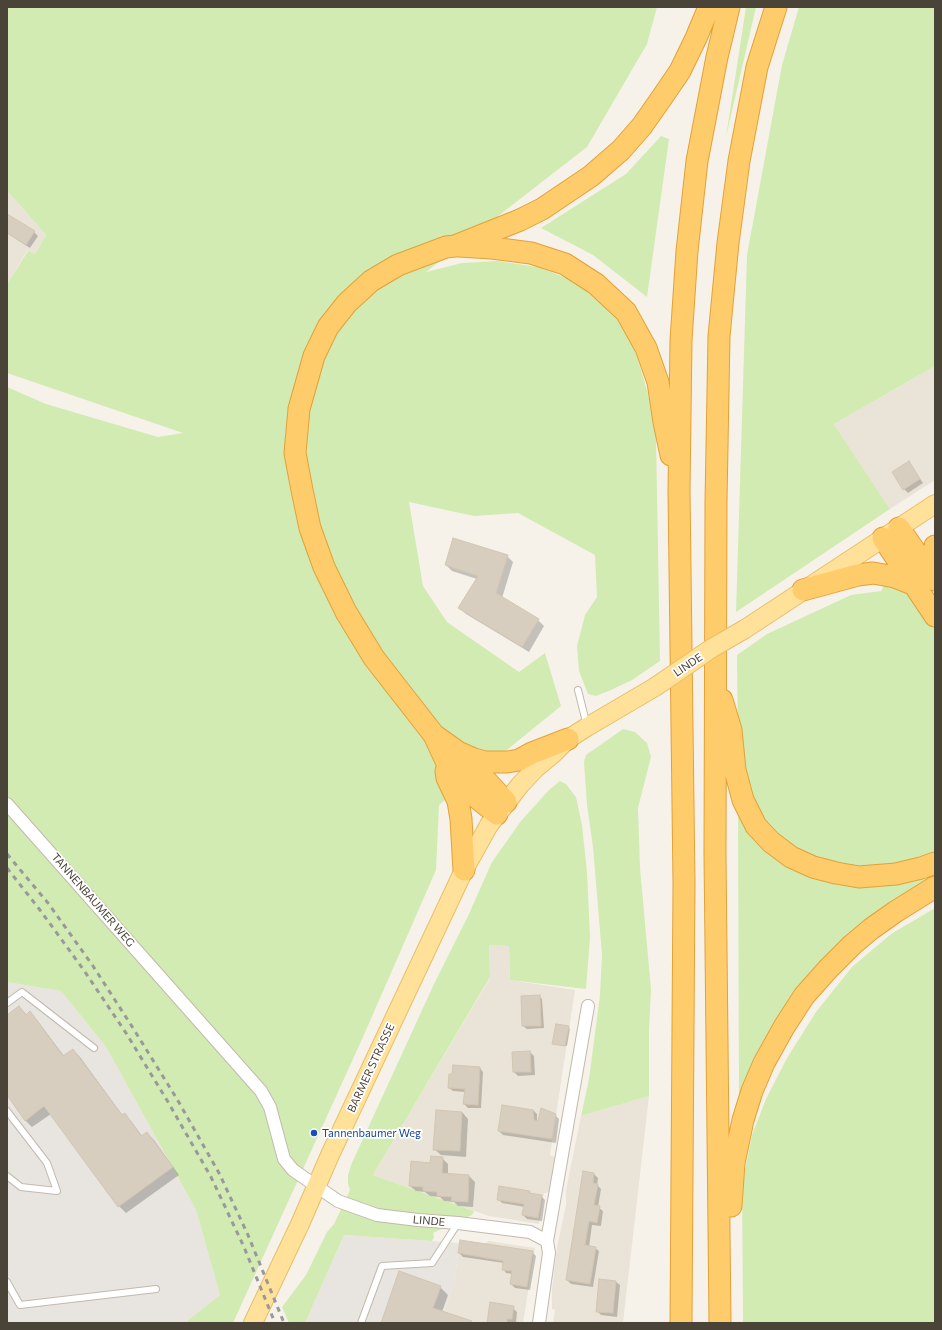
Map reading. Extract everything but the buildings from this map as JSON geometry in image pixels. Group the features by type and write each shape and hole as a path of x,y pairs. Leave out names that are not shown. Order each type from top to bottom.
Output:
{"highway":[{"path":"502,808 434,735 374,658 346,612 324,567 310,528 296,453 299,409 314,356 328,327 346,303 371,281 398,265 455,246 520,220 542,209 591,176 621,150 642,126 680,71 709,7"},
{"path":"681,1323 684,883 679,490 681,340 687,251 697,161 716,57 729,7"},
{"path":"720,1323 715,869 716,502 719,336 728,243 739,161 757,67 776,7"},
{"path":"455,246 492,248 531,254 565,264 596,284 626,312 646,348 658,382 664,422 679,490"},
{"path":"891,533 935,580"},
{"path":"891,533 914,585 935,616"},
{"path":"803,590 858,575 874,573 895,577 914,585"},
{"path":"715,678 731,730 735,770 743,800 756,826 771,842 791,857 813,867 836,874 859,877 896,874 935,863"},
{"path":"452,756 485,762 507,762 520,760 532,753 568,739"},
{"path":"452,756 447,778 458,802 468,863"},
{"path":"719,1276 731,1211 734,1163 743,1120 752,1091 764,1062 804,996 828,969 852,945 871,929 935,887"}],"main road":[{"name":"LINDE","path":"468,863 502,808 520,785 536,768 554,754 568,739 587,726 654,687 935,504"},
{"name":"BARMER STRASSE","path":"254,1323 316,1186 468,863"}],"street":[{"name":"TANNENBAUMER WEG","path":"7,804 261,1091 270,1107 284,1159 293,1170 316,1186"},
{"path":"539,1323 549,1253 547,1241 588,1006"},
{"name":"LINDE","path":"316,1186 338,1201 377,1215 530,1232 547,1241"}],"lane":[{"path":"578,690 587,726"},
{"path":"7,1003 22,992 94,1048"},
{"path":"7,1111 46,1164 57,1191 21,1187 7,1176"},
{"path":"361,1323 382,1266 432,1263 458,1223"},
{"path":"7,1282 20,1305 156,1289"}],"shaded area":[{"path":"7,192 46,235 35,254 27,251 7,284"},
{"path":"935,366 935,480 890,509 834,424"},
{"path":"489,945 509,946 510,980 575,990 550,1155 557,1158 551,1192 544,1193 539,1224 489,1216 373,1175 490,978"},
{"path":"7,982 61,991 106,1047 196,1210 220,1295 188,1320 187,1323 7,1323"},
{"path":"649,1096 623,1323 553,1323 555,1310 552,1309 552,1289 557,1248 566,1204 566,1190 581,1116"},
{"path":"344,1235 460,1243 454,1282 440,1323 305,1323"},
{"path":"488,1241 535,1248 523,1323 440,1323 454,1282 460,1243 485,1244"}],"green space":[{"path":"7,7 657,7 647,44 587,147 426,272 462,263 497,261 538,267 569,279 601,301 622,324 637,356 648,394 656,437 660,661 632,680 611,690 596,696 588,694 579,671 577,646 585,615 597,597 595,555 518,513 474,516 409,502 423,586 447,622 519,672 545,653 561,706 439,805 436,870 363,1037 233,1323 187,1323 188,1320 220,1295 196,1210 106,1047 61,991 7,982 7,387 46,404 158,437 183,433 7,373 7,284 28,251 35,254 46,235 7,192"},
{"path":"746,7 756,7 726,137"},
{"path":"799,7 935,7 935,366 834,424 890,509 736,612 747,255 782,65"},
{"path":"661,136 669,139 647,297 593,255 541,228 626,174"},
{"path":"886,582 909,594 918,602 935,630 935,854 894,868 838,866 786,846 758,815 738,749 737,655 767,634 851,595 881,591"},
{"path":"623,729 635,732 647,743 651,757 638,808 640,868 651,989 649,1030 649,1096 581,1116 589,1079 600,995 602,955 584,762 586,755"},
{"path":"560,781 566,784 576,797 582,825 587,872 590,937 586,989 510,980 509,946 489,945 490,977 373,1175 474,1211 472,1215 433,1233 434,1237 432,1241 344,1235 305,1323 289,1323 282,1307 306,1275 327,1232 334,1224 350,1190 348,1175 351,1165 492,862 521,821 549,790"},
{"path":"738,810 777,860 805,876 827,882 853,885 935,870 935,879 844,944 739,1116"},
{"path":"935,908 935,1323 743,1323 742,1184 752,1135 766,1099 787,1058 816,1012 852,967 891,934"}],"railway":[{"path":"7,854 48,903 93,966 177,1099 219,1173 248,1235 284,1323"},
{"path":"7,868 83,969 126,1033 168,1102 211,1177 244,1247 275,1323"}],"place":[{"name":"Tannenbaumer Weg","path":"314,1133"}]}
